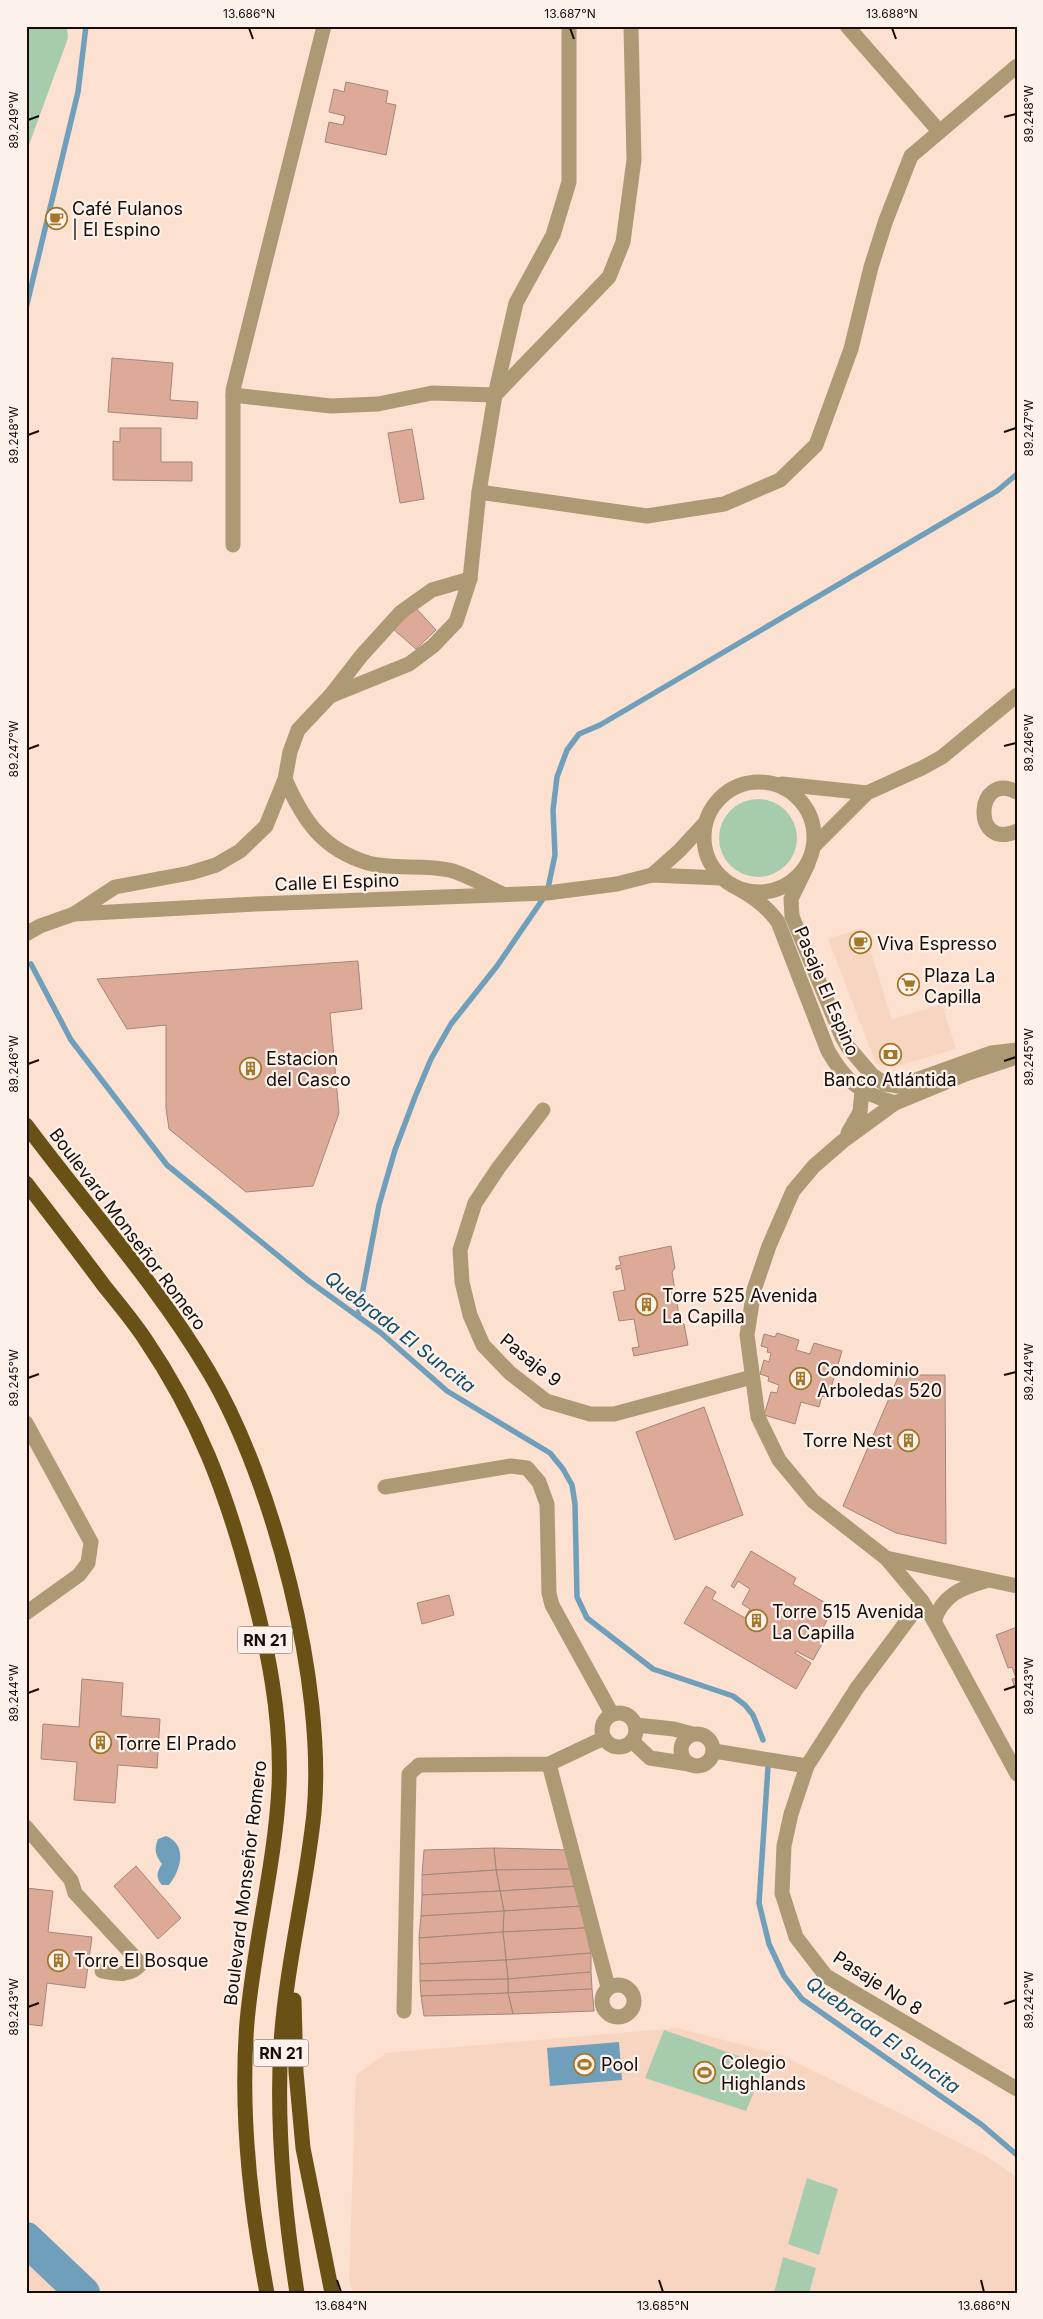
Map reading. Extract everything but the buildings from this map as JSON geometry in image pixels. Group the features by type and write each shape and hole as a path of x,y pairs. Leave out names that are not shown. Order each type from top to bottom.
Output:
{"highway":[{"name":"Boulevard Monseñor Romero","path":"26,1125 139,1270 209,1372 232,1414 268,1511 282,1555 304,1659 314,1731 314,1811 282,2041 280,2150 285,2206 298,2293"},
{"name":"Boulevard Monseñor Romero","path":"26,1184 144,1337 184,1404 214,1466 228,1505 260,1618 275,1700 280,1740 279,1790 247,2021 246,2082 248,2159 267,2293"},
{"path":"293,1956 296,2072 303,2148 332,2293"}],"street":[{"path":"234,545 233,395 324,26"},
{"path":"330,696 409,664 434,646 456,622 470,579 479,492 495,395 516,303 554,236 569,182 569,26"},
{"path":"233,395 331,406 378,404 432,393 495,395 609,277 623,242 634,160 631,26"},
{"path":"847,26 939,131"},
{"path":"479,492 647,516 724,504 780,480 816,445 851,350 871,266 911,156 1017,66"},
{"path":"74,914 116,887 128,883 190,873 216,864 240,850 266,826 285,779 290,752 298,730 330,696 362,655 401,612 432,590 470,579"},
{"path":"814,846 867,793 942,757 1017,695"},
{"path":"285,779 297,806 314,832 342,851 369,863 449,870 501,893"},
{"path":"775,784 794,794 806,808 814,828 814,846 808,864 795,880 777,890 751,892 726,882 709,862 706,851 705,823 717,801 732,788 750,782 775,784 867,793"},
{"path":"1017,792 1005,789 995,792 986,799 983,812 985,822 995,832 1006,834 1017,831"},
{"name":"Calle El Espino","path":"652,875 679,851 705,823"},
{"name":"Pasaje El Espino","path":"808,864 791,899 792,916 842,1037 865,1069 885,1084 899,1086 991,1052 1017,1050"},
{"name":"Calle El Espino","path":"26,934 40,926 74,914 582,890 652,875 726,882"},
{"name":"Pasaje El Espino","path":"726,882 755,898 769,910 778,922 828,1051 838,1069 852,1084 862,1091 894,1103"},
{"path":"1017,1057 968,1072 894,1103 843,1141 814,1166 794,1191 769,1246 754,1290 747,1336 758,1417 779,1460 813,1500 886,1558 922,1601 1017,1774"},
{"path":"843,1141 860,1112 862,1091"},
{"name":"Pasaje 9","path":"543,1110 499,1167 475,1203 460,1250 462,1282 470,1315 483,1345 510,1373 546,1401 590,1414 614,1414 752,1377"},
{"path":"26,1422 91,1542 88,1563 79,1575 26,1613"},
{"path":"385,1487 510,1466 527,1468 539,1482 547,1504 549,1593 552,1604 612,1714"},
{"path":"886,1558 986,1581 1017,1586"},
{"path":"934,1620 938,1610 954,1592 986,1581"},
{"name":"Pasaje No 8","path":"922,1601 857,1688 807,1766 791,1814 784,1846 782,1892 786,1910 802,1947 826,1976 1017,2089"},
{"path":"624,1713 634,1720 636,1725 635,1737 623,1747 612,1746 604,1738 602,1726 604,1721 612,1714 624,1713"},
{"path":"632,1741 650,1758 694,1766 705,1764 714,1751 713,1746 703,1734 636,1725"},
{"path":"690,1764 682,1756 682,1745 684,1740 692,1734"},
{"path":"404,2011 409,1774 419,1766 549,1764 604,1738"},
{"path":"714,1751 807,1766"},
{"path":"549,1764 608,1988"},
{"path":"26,1827 71,1880 76,1893 141,1964 135,1970 125,1975 102,1971"}],"shaded area":[{"path":"863,928 892,1019 942,1004 956,1049 894,1067 876,1064 828,939"},
{"name":"Colegio Highlands","path":"677,2028 779,2054 983,2154 1017,2177 1017,2293 353,2293 349,2281 356,2075 386,2053"},
{"path":"26,2253 65,2293 26,2293"}],"green space":[{"path":"26,26 67,26 68,38 26,153"},
{"path":"758,799 773,802 790,816 794,823 797,838 794,853 780,870 773,874 758,877 743,874 726,860 722,853 719,838 722,823 736,806 743,802"},
{"name":"Colegio Highlands","path":"664,2030 765,2065 746,2111 645,2078"},
{"path":"807,2178 838,2189 819,2255 788,2244"},
{"path":"783,2257 816,2268 809,2293 774,2293"}],"water":[{"path":"166,1836 177,1845 180,1858 177,1872 169,1885 162,1885 158,1879 158,1874 162,1864 157,1855 156,1846 158,1839"},
{"name":"Pool","path":"619,2042 622,2080 550,2086 547,2048"}],"waterway":[{"name":"Quebrada El Suncita","path":"26,308 78,92 86,26"},
{"path":"358,1316 379,1205 395,1150 431,1059 451,1024 497,966 547,893 555,855 553,810 557,777 567,750 579,734 600,725 997,491 1017,474"},
{"name":"Quebrada El Suncita","path":"31,964 71,1040 167,1165 309,1281 381,1333 447,1391 550,1453 563,1469 572,1485 575,1504 577,1597 587,1618 653,1669 733,1696 745,1705 753,1715 763,1740"},
{"name":"Quebrada El Suncita","path":"768,1767 759,1903 769,1944 784,1976 802,1999 982,2125 1017,2155"},
{"path":"26,2239 83,2293"}],"place":[{"name":"Café Fulanos | El Espino","path":"56,218"},
{"name":"Viva Espresso","path":"861,943"},
{"name":"Plaza La Capilla","path":"908,985"},
{"name":"Banco Atlántida","path":"890,1054"},
{"name":"Estacion del Casco","path":"250,1068"},
{"name":"Torre 525 Avenida La Capilla","path":"646,1305"},
{"name":"Condominio Arboledas 520","path":"801,1379"},
{"name":"Torre Nest","path":"908,1440"},
{"name":"Torre 515 Avenida La Capilla","path":"756,1621"},
{"name":"Torre El Prado","path":"100,1743"},
{"name":"Torre El Bosque","path":"58,1960"},
{"name":"Pool","path":"585,2064"},
{"name":"Colegio Highlands","path":"705,2072"}]}
